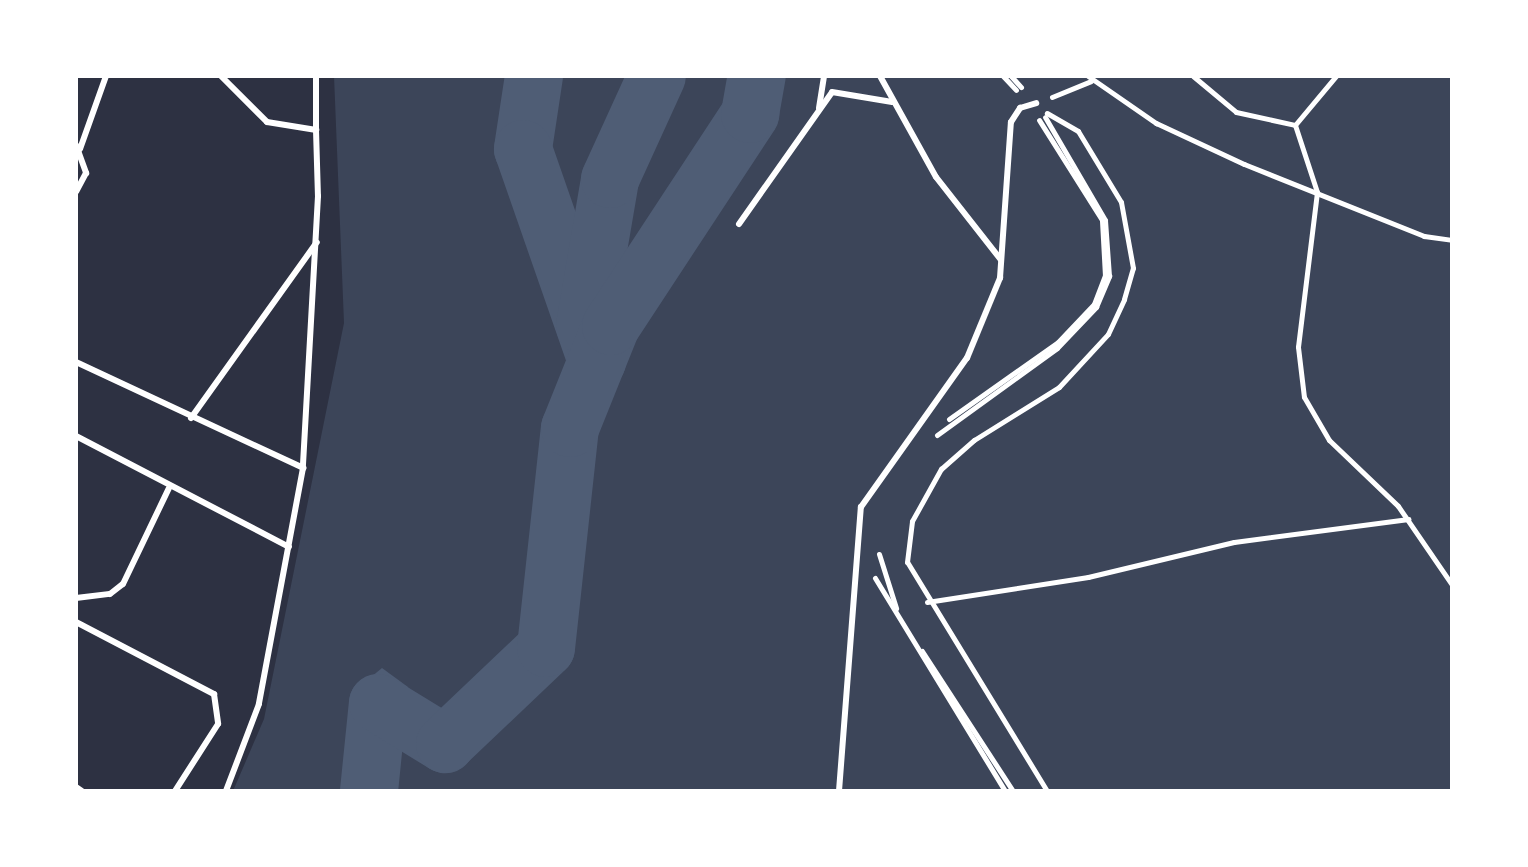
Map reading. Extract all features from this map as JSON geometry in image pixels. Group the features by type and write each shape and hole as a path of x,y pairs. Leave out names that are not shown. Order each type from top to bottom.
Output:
{"lane":[{"path":"76,192 86,173 78,147 106,76"},
{"path":"221,76 229,92 267,122 316,130"},
{"path":"226,791 259,704 303,468 317,241 316,76"},
{"path":"818,112 824,76"},
{"path":"880,76 936,177 1001,260"},
{"path":"739,224 832,92 892,102"},
{"path":"839,791 861,507 967,358 1001,260 1011,122 1035,105"},
{"path":"191,418 317,241"},
{"path":"76,362 303,468"},
{"path":"76,436 169,488 289,547"},
{"path":"76,598 110,594 123,584 169,488"},
{"path":"76,622 214,694 218,724 175,791"},
{"path":"76,787 82,791"}],"path":[{"path":"1003,76 1035,105 1078,131 1102,166 1121,202 1133,268 1108,334 1088,359 941,469 912,521 907,562 927,602 1047,791"},
{"path":"1011,76 1035,105 1105,220 1109,276 1096,307 1057,348 928,439 1058,342 1094,304 1105,276 1102,220 1035,105"},
{"path":"1193,76 1236,112 1295,125"},
{"path":"1295,125 1336,76"},
{"path":"1035,105 1090,78 1156,123 1424,236 1452,240"},
{"path":"1295,125 1317,192 1298,347 1304,397 1329,440 1409,519 1452,585"},
{"path":"927,602 1088,577 1234,542 1409,519"},
{"path":"1005,791 874,577 875,548 881,577 903,621 1013,791"}],"shaded area":[{"path":"334,76 1452,76 1452,791 233,791 264,719 344,323"},
{"path":"382,668 408,687 415,713 389,721 367,709 365,682"}],"waterway":[{"path":"534,76 523,149 597,361"},
{"path":"585,326 610,179 657,76"},
{"path":"369,791 378,703 445,744 546,648 570,428 611,326 750,114 757,76"}]}
